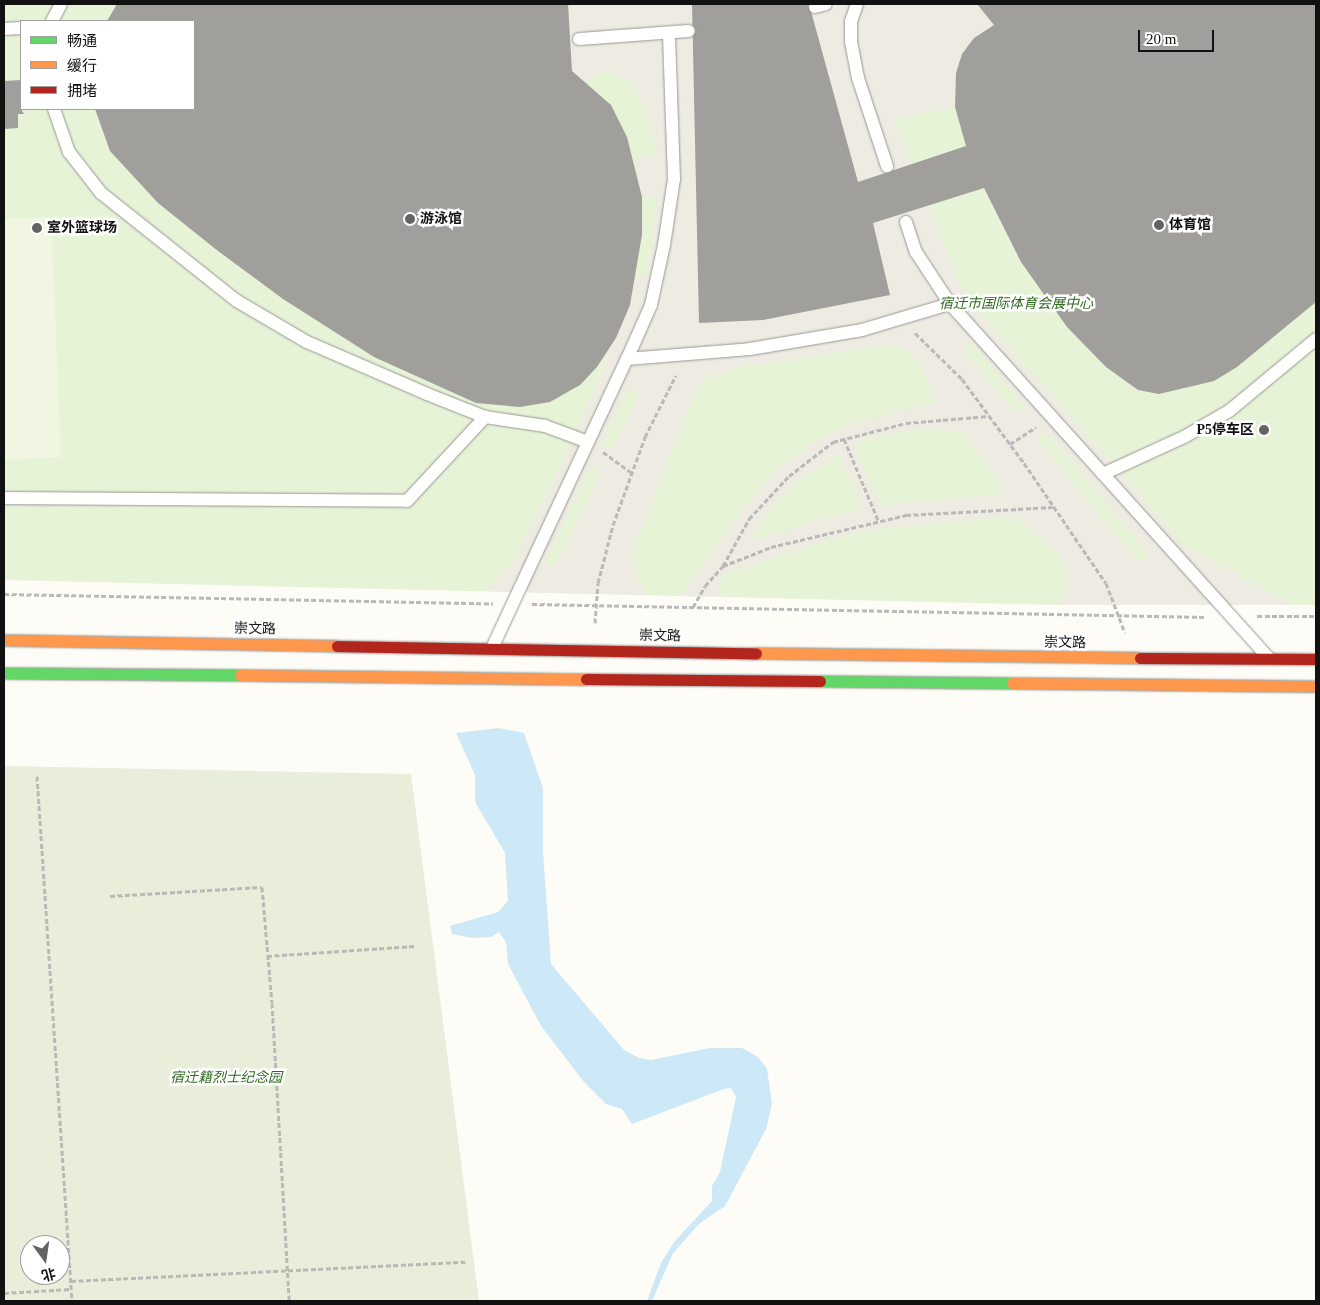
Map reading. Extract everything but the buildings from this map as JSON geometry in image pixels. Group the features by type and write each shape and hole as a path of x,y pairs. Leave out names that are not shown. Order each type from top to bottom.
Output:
{"street":[{"name":"崇文路","path":"4,640 1134,659 1316,659"},
{"path":"4,673 1316,686"}],"lane":[{"path":"53,20 61,4"},
{"path":"857,4 851,21 851,42 858,78 887,166"},
{"path":"4,29 20,28"},
{"path":"579,39 689,32"},
{"path":"492,648 627,359 650,305 664,246 674,180 669,34"},
{"path":"54,110 68,152 101,193 237,302 307,342 485,417 545,426 588,442"},
{"path":"906,222 916,252 950,304 1269,659"},
{"path":"627,359 760,347 862,330 950,304"},
{"path":"1103,474 1184,437 1229,411 1316,339"},
{"path":"4,498 406,501 485,417"}],"path":[{"path":"901,318 962,379 1054,507 1106,584 1134,659"},
{"path":"593,650 598,583 614,525 645,437 687,354"},
{"path":"693,607 705,586 724,566 749,519 789,476 833,442 906,422 989,416"},
{"path":"1010,444 1051,417"},
{"path":"844,439 878,520"},
{"path":"588,442 632,473"},
{"path":"724,566 771,547 878,520 906,515 1054,507"},
{"path":"4,594 1119,616 1316,616"},
{"path":"37,776 72,1301"},
{"path":"110,896 262,887 289,1301"},
{"path":"268,956 415,946"},
{"path":"71,1281 287,1269 466,1262"},
{"path":"4,1293 71,1289"}],"green space":[{"name":"宿迁市国际体育会展中心","path":"4,4 1316,4 1316,605 1057,605 4,580"},
{"path":"51,217 61,457 4,460 4,219"},
{"name":"宿迁籍烈士纪念园","path":"4,766 411,774 479,1301 4,1301"}],"shaded area":[{"path":"568,4 977,4 994,25 974,38 962,54 953,92 955,107 894,119 958,280 974,307 1185,546 1294,605 1057,605 1069,589 1067,566 1059,555 1022,522 1009,516 878,529 841,536 726,574 720,579 719,597 681,596 749,502 776,471 814,442 850,424 931,404 935,400 923,365 906,349 888,344 742,367 711,376 698,385 632,554 637,577 646,595 486,591 513,562 549,493 630,305 636,275 647,275 657,197 642,197 634,159 657,156 645,107 633,83 614,73 600,72 584,83 572,71","holes":["973,344 1025,407 1024,411 1015,412 1009,406 963,347","632,389 637,391 638,398 613,448 606,449 602,444 624,396","925,428 962,432 1001,481 1003,494 881,506 858,456 857,445 866,439","1047,431 1145,549 1147,558 1137,560 1039,442 1038,437","837,455 840,455 863,506 861,510 817,520 755,541 752,538 770,508 793,484","595,467 599,476 557,564 550,566 546,560 589,469"]}],"water":[{"path":"499,728 524,733 543,788 543,852 551,964 624,1050 639,1058 651,1060 710,1048 742,1048 758,1057 767,1069 772,1104 766,1129 725,1206 699,1224 673,1253 652,1301 647,1301 661,1263 674,1242 712,1201 712,1186 720,1172 736,1097 731,1088 724,1089 632,1124 622,1109 606,1104 584,1082 541,1026 508,964 506,942 499,932 491,937 472,938 452,934 450,926 498,912 508,901 505,853 475,802 475,775 456,733"}],"traffic: fast":[{"path":"4,673 240,675"},
{"path":"820,681 1012,683"}],"traffic: slow":[{"path":"4,640 337,646"},
{"path":"756,653 1140,658"},
{"path":"240,675 586,679"},
{"path":"1012,683 1316,686"}],"traffic: jam":[{"path":"337,646 756,653"},
{"path":"1140,658 1316,659"},
{"path":"586,679 820,681"}],"place":[{"name":"游泳馆","path":"410,219"},
{"name":"体育馆","path":"1159,225"},
{"name":"室外篮球场","path":"37,228"},
{"name":"P5停车区","path":"1264,430"}]}
